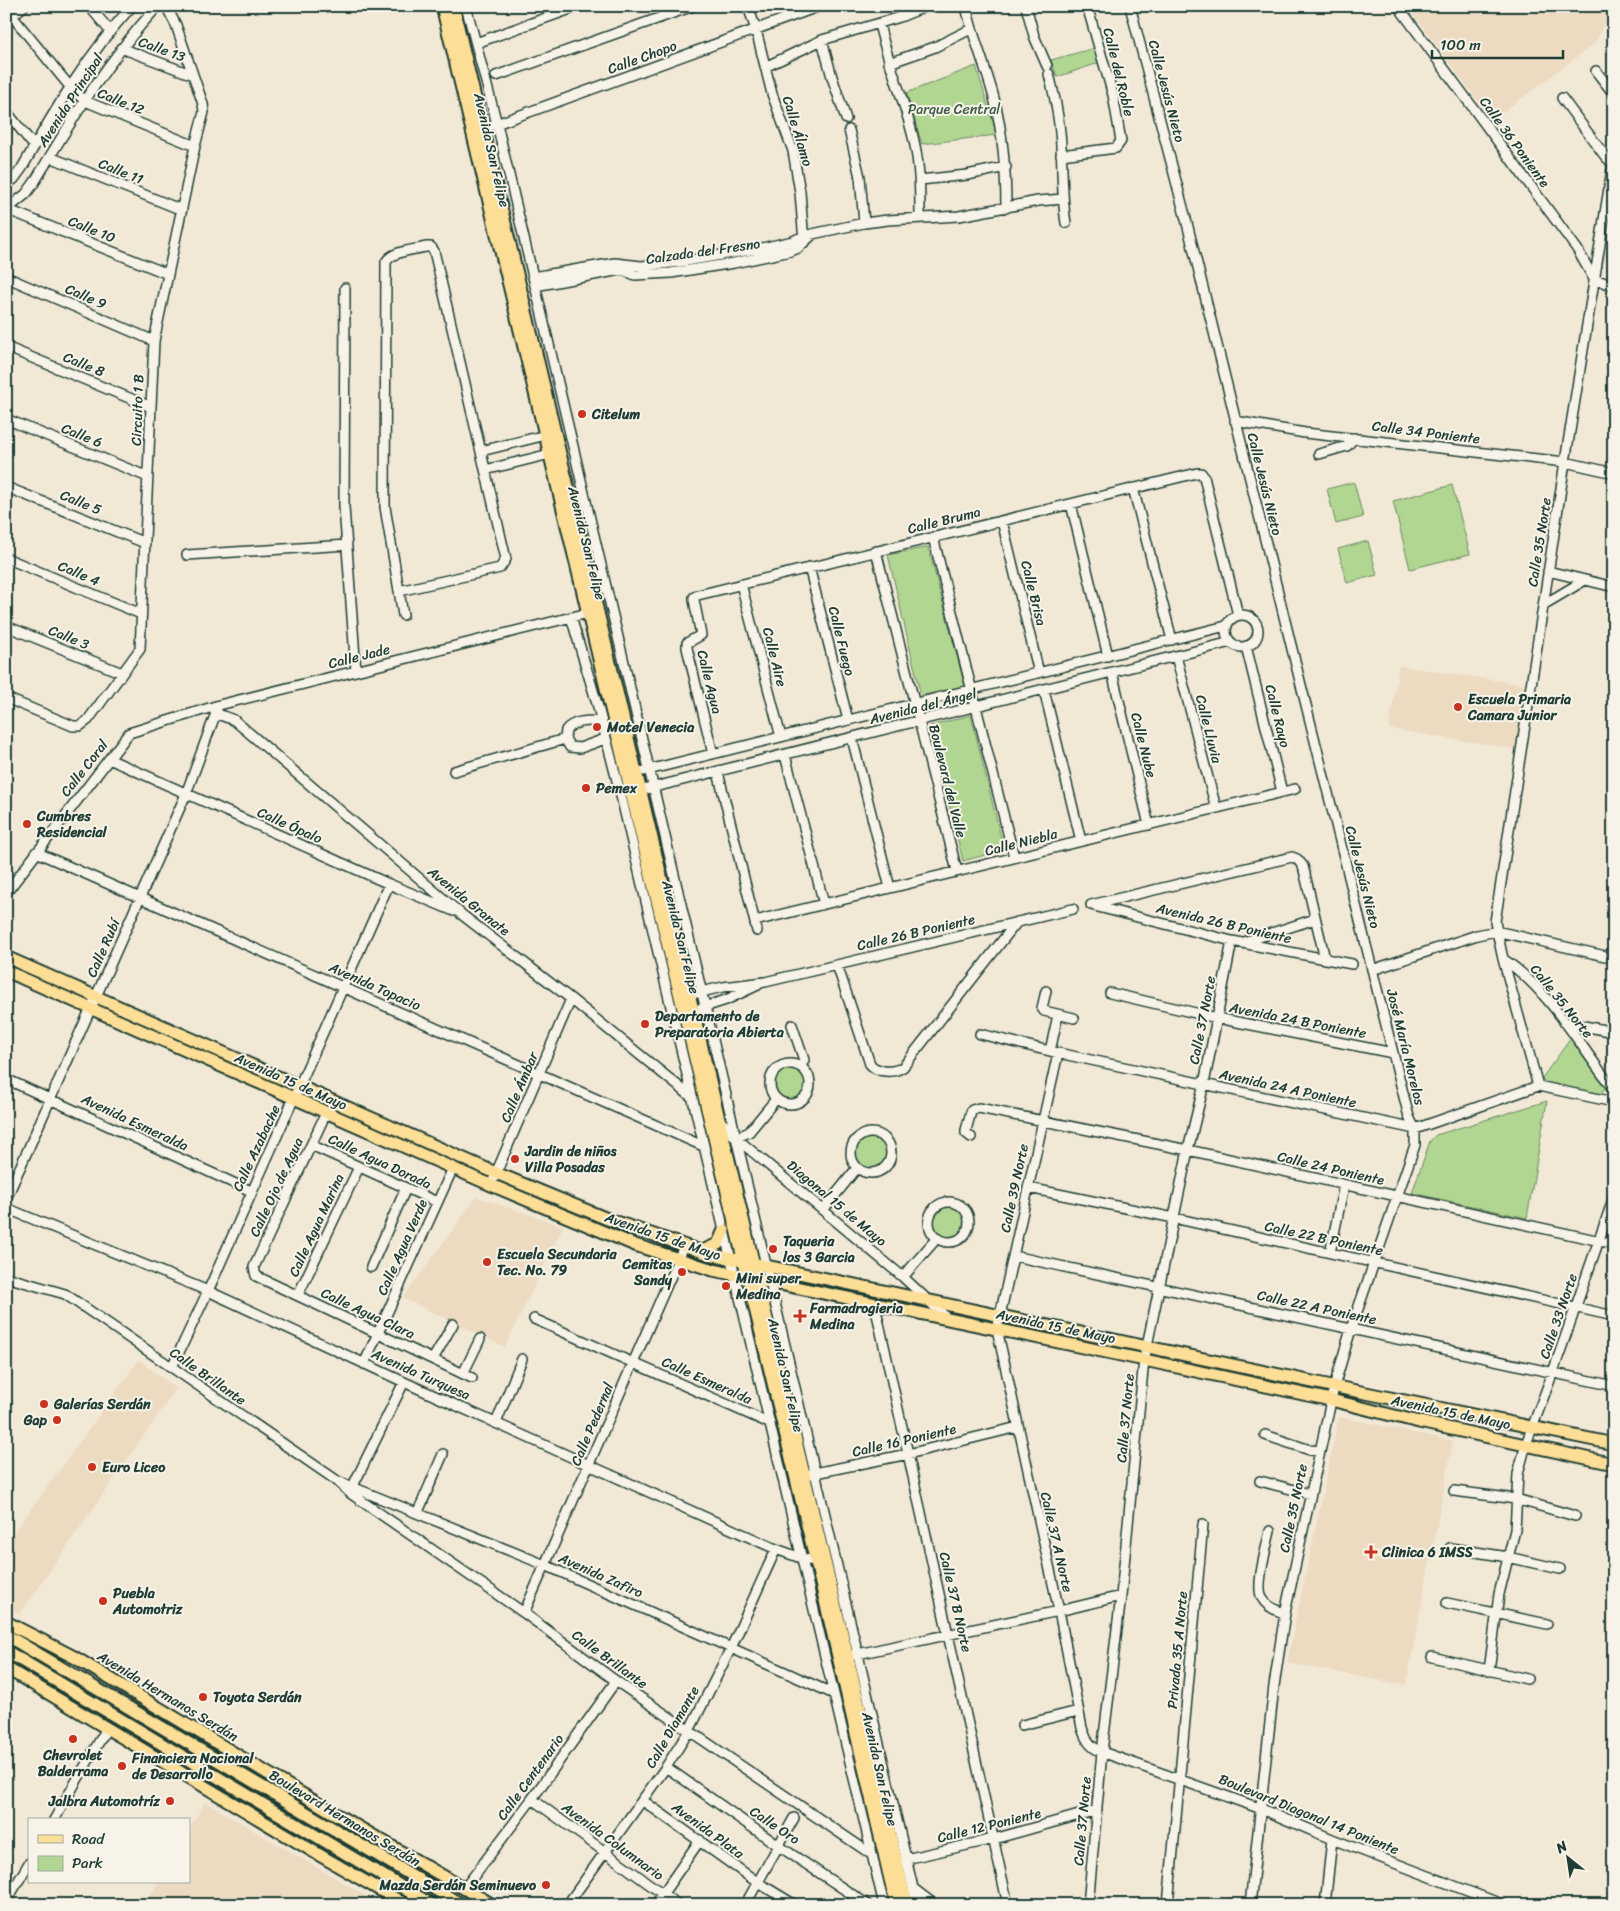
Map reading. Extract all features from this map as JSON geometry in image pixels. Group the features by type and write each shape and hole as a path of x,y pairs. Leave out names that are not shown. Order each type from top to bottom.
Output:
{"main road":[{"name":"Avenida San Felipe","path":"442,6 504,221 554,453 593,612 626,775"},
{"name":"Avenida San Felipe","path":"453,6 477,131 550,434"},
{"name":"Avenida San Felipe","path":"554,453 573,509 626,775 684,995 707,1110 805,1476 820,1562 848,1656 907,1905"},
{"name":"Avenida 15 de Mayo","path":"6,957 496,1173 605,1218 702,1252 932,1302 1614,1444"},
{"name":"Avenida 15 de Mayo","path":"6,971 326,1114 491,1185 635,1245 679,1259 735,1276 948,1318 1331,1400 1419,1422 1614,1464"},
{"name":"Avenida San Felipe","path":"688,1012 719,1120 748,1263"},
{"path":"702,1252 718,1244 724,1230"},
{"name":"Avenida Hermanos Serdán","path":"6,1622 74,1657 332,1812 493,1905"},
{"name":"Boulevard Hermanos Serdán","path":"6,1635 462,1905"},
{"path":"6,1651 432,1905"},
{"path":"6,1668 406,1905"},
{"path":"131,1709 138,1696"},
{"path":"130,1724 146,1751"},
{"path":"144,1732 160,1759"},
{"path":"241,1808 286,1817"},
{"path":"304,1811 332,1812"},
{"name":"Avenida San Felipe","path":"896,1861 896,1905"},
{"path":"420,1863 421,1869 425,1873 456,1893 462,1905"}],"street":[{"path":"9,18 24,6"},
{"path":"89,6 110,31"},
{"name":"Avenida Principal","path":"6,185 14,179 22,168 71,88 110,31 132,6"},
{"name":"Avenida Principal","path":"6,210 26,194 102,72 158,6"},
{"name":"Circuito 1 B","path":"6,698 73,726 80,726 88,720 140,649 154,341 204,108 176,25 166,6"},
{"name":"Avenida San Felipe","path":"466,6 533,277 770,1282 805,1476 896,1861 914,1889 918,1905"},
{"path":"476,44 579,6"},
{"path":"496,76 693,6"},
{"name":"Calle Álamo","path":"748,6 756,30 764,67 793,152 806,238"},
{"name":"Calle Chopo","path":"477,131 820,6"},
{"path":"764,67 822,40 879,24 927,6"},
{"path":"966,6 971,29 995,101 1006,167 1006,208"},
{"path":"1026,6 1034,36 1048,70 1056,106 1066,223"},
{"name":"Calle del Roble","path":"1061,155 1116,148 1120,145 1121,141 1114,95 1087,6"},
{"name":"Calle Jesús Nieto","path":"1130,6 1187,223 1372,970"},
{"name":"Calle 36 Poniente","path":"1398,6 1577,249 1594,279"},
{"name":"Calle 12","path":"9,18 71,88 85,101 195,146"},
{"path":"879,24 889,63 914,140 920,180 920,218"},
{"path":"889,63 935,47 971,29"},
{"path":"822,40 846,119"},
{"name":"Calle 13","path":"121,48 193,75"},
{"path":"1596,71 1614,94"},
{"path":"1562,98 1605,156 1613,160"},
{"path":"6,111 34,146"},
{"path":"850,130 860,177 864,223"},
{"name":"Calle 11","path":"50,157 182,210"},
{"name":"Calle 35 Norte","path":"1538,1086 1496,931 1496,912 1613,160"},
{"path":"920,180 967,175 1006,167"},
{"name":"Calzada del Fresno","path":"533,277 689,260 762,248 864,223 959,216 1038,201 1063,199"},
{"name":"Calle 10","path":"6,210 168,274"},
{"path":"504,221 518,217"},
{"path":"399,590 500,568 506,558 434,251 430,247 389,257 386,262 386,507 399,590 403,615"},
{"name":"Calzada del Fresno","path":"535,286 597,270"},
{"path":"1594,279 1614,286"},
{"name":"Calle 9","path":"7,281 154,341"},
{"path":"345,288 344,507 356,671"},
{"name":"Calle 8","path":"6,347 151,407"},
{"name":"Calle 6","path":"6,419 148,477"},
{"name":"Calle 34 Poniente","path":"1235,421 1305,433 1565,462 1614,474"},
{"path":"480,451 550,434"},
{"path":"1319,454 1347,446 1354,438"},
{"path":"485,470 554,453"},
{"name":"Calle Bruma","path":"694,597 1133,488 1201,473 1238,615"},
{"name":"Calle 5","path":"6,487 145,543"},
{"path":"1133,488 1172,640"},
{"path":"1071,504 1108,656"},
{"path":"573,509 587,506"},
{"name":"Calle Brisa","path":"1002,521 1040,673"},
{"path":"933,537 1014,858"},
{"path":"187,555 347,545"},
{"name":"Boulevard del Valle","path":"876,551 957,871"},
{"name":"Calle 4","path":"6,558 142,614"},
{"name":"Calle Fuego","path":"810,567 848,720"},
{"path":"1548,570 1614,587"},
{"path":"1543,605 1585,580"},
{"name":"Calle Aire","path":"742,584 781,737"},
{"name":"Calle Agua","path":"694,597 701,635 689,640 687,648 713,754"},
{"name":"Calle Jade","path":"129,733 356,671 593,612"},
{"path":"1238,615 1251,617 1258,625 1258,636 1246,646 1238,646 1231,642 1227,635 1226,626 1232,618 1238,615"},
{"name":"Avenida San Felipe","path":"572,617 605,735 626,775"},
{"name":"Calle 3","path":"6,626 122,674"},
{"name":"Avenida del Ángel","path":"626,775 1226,626"},
{"name":"Avenida del Ángel","path":"631,793 1231,642"},
{"name":"Calle Rayo","path":"1246,646 1282,792"},
{"name":"Calle Lluvia","path":"1176,656 1216,808"},
{"name":"Calle Nube","path":"1112,672 1148,825"},
{"path":"1044,690 1082,841"},
{"name":"Calle Rubí","path":"6,1199 186,794 217,709"},
{"name":"Avenida Granate","path":"217,709 234,720 461,914 572,999 707,1110"},
{"path":"601,721 572,724 566,730 565,739 570,747 580,748 616,729"},
{"name":"Calle Coral","path":"6,892 129,733"},
{"path":"852,738 890,888"},
{"path":"454,771 565,739"},
{"path":"785,755 824,904"},
{"name":"Calle Ópalo","path":"109,759 388,884 461,914"},
{"path":"718,772 757,931"},
{"name":"Calle Niebla","path":"755,921 1295,789"},
{"name":"Avenida San Felipe","path":"631,793 703,1146 884,1905"},
{"name":"Avenida Topacio","path":"36,852 703,1146"},
{"name":"Avenida 26 B Poniente","path":"1315,919 1303,866 1297,859 1292,857 1091,905 1232,941 1352,964"},
{"name":"Calle Azabache","path":"172,1367 294,1099 388,884"},
{"name":"Calle 26 B Poniente","path":"684,995 723,987 765,982 1073,909"},
{"path":"1243,942 1315,919 1325,959"},
{"path":"837,965 870,1064 877,1070 895,1071 903,1067 1017,922"},
{"path":"1372,970 1496,931 1614,958"},
{"name":"Calle 37 Norte","path":"1088,1905 1102,1752 1121,1596 1144,1360 1188,1150 1204,1084 1232,941"},
{"name":"Calle 35 Norte","path":"1503,959 1529,980 1564,1022 1614,1090"},
{"name":"José María Morelos","path":"1372,970 1409,1117 1415,1129"},
{"name":"Calle 26 B Poniente","path":"688,1012 726,1000 765,982"},
{"path":"723,987 726,1000"},
{"path":"1046,991 1042,1008 1044,1011 1074,1018"},
{"name":"Avenida 24 B Poniente","path":"1110,993 1217,1018 1393,1053"},
{"name":"Calle Ámbar","path":"491,1185 572,999"},
{"name":"Calle 39 Norte","path":"997,1329 1043,1121 1058,1015"},
{"path":"1564,1022 1614,1032"},
{"path":"792,1025 804,1060 801,1067"},
{"name":"Avenida 24 A Poniente","path":"980,1034 1054,1052 1415,1129"},
{"path":"786,1064 794,1064 801,1067 810,1079 808,1094 804,1100 790,1105 782,1104 776,1099 772,1094 770,1086 770,1079 774,1072 786,1064"},
{"name":"Avenida Esmeralda","path":"6,1079 251,1191"},
{"path":"1415,1129 1538,1086 1614,1102"},
{"path":"736,1138 749,1132 776,1099"},
{"name":"Calle 24 Poniente","path":"971,1137 966,1133 966,1130 971,1112 976,1108 1188,1150 1614,1244"},
{"name":"Diagonal 15 de Mayo","path":"707,1110 736,1138 824,1209 948,1318"},
{"name":"Calle Ojo de Agua","path":"254,1272 254,1267 326,1114"},
{"name":"Calle 35 Norte","path":"1250,1905 1259,1808 1274,1686 1285,1613 1310,1494 1334,1386 1350,1329 1375,1263 1415,1145 1415,1129"},
{"path":"867,1133 874,1133 887,1141 891,1155 889,1162 884,1168 878,1172 871,1173 857,1168 851,1156 851,1148 854,1141 867,1133"},
{"name":"Calle Agua Dorada","path":"311,1145 437,1202"},
{"name":"Calle Agua Marina","path":"298,1295 359,1167"},
{"name":"Calle Agua Verde","path":"364,1364 453,1168"},
{"path":"824,1209 857,1168"},
{"path":"1330,1253 1344,1185"},
{"path":"371,1267 406,1188"},
{"name":"Calle 22 B Poniente","path":"1029,1188 1174,1218 1614,1316"},
{"name":"Calle 33 Norte","path":"1489,1671 1499,1594 1515,1530 1518,1474 1526,1444 1614,1197"},
{"path":"949,1202 962,1206 969,1218 967,1231 957,1240 943,1241 937,1238 930,1226 932,1213 942,1204 949,1202"},
{"name":"Avenida Turquesa","path":"6,1208 208,1291 364,1364 776,1549 801,1558 820,1562"},
{"path":"903,1277 937,1238"},
{"name":"Calle Pedernal","path":"524,1613 684,1246"},
{"name":"Calle 22 A Poniente","path":"1014,1256 1614,1386"},
{"name":"Calle Agua Clara","path":"254,1272 256,1276 468,1376 480,1339"},
{"name":"Calle Brillante","path":"6,1277 65,1294 352,1490 616,1681 871,1854"},
{"name":"Calle 37 B Norte","path":"875,1305 1008,1905"},
{"name":"Calle Esmeralda","path":"534,1319 770,1423"},
{"path":"433,1359 453,1324"},
{"name":"Calle 37 A Norte","path":"997,1329 1059,1611 1078,1712 1086,1740 1094,1748 1102,1752"},
{"path":"496,1423 522,1359"},
{"path":"352,1490 404,1382"},
{"name":"Calle 16 Poniente","path":"805,1476 908,1454 1018,1427"},
{"path":"1265,1435 1310,1450 1320,1451"},
{"path":"418,1512 443,1454"},
{"path":"1260,1481 1310,1494"},
{"name":"Avenida Zafiro","path":"352,1490 418,1512 545,1565 834,1694"},
{"path":"1454,1491 1516,1499 1575,1516"},
{"name":"Privada 35 A Norte","path":"1168,1905 1203,1524"},
{"path":"1270,1531 1260,1586 1262,1598 1275,1610 1285,1613"},
{"path":"1450,1548 1508,1557 1560,1569"},
{"name":"Calle Diamante","path":"567,1905 666,1767 689,1731 731,1648 776,1549"},
{"path":"848,1656 1121,1596"},
{"path":"1447,1603 1547,1624"},
{"path":"1432,1657 1527,1679"},
{"name":"Calle Centenario","path":"464,1889 532,1799 616,1681"},
{"path":"1022,1725 1078,1712"},
{"path":"55,1818 107,1728"},
{"name":"Boulevard Diagonal 14 Poniente","path":"1102,1752 1259,1808 1332,1839 1504,1905"},
{"name":"Calle Oro","path":"666,1767 868,1905"},
{"name":"Avenida Columnario","path":"532,1799 678,1905"},
{"name":"Avenida Plata","path":"642,1800 758,1882 795,1905"},
{"name":"Calle 12 Poniente","path":"896,1861 994,1839 1097,1810"},
{"path":"745,1905 794,1818"},
{"path":"1325,1905 1332,1839"},
{"path":"655,1905 700,1840"},
{"path":"6,1902 28,1866"},
{"path":"914,1889 935,1905"},
{"path":"1477,1905 1478,1895"}],"shaded area":[{"path":"1408,6 1613,6 1594,44 1492,120"},
{"name":"Escuela Primaria Camara Junior","path":"1399,666 1527,685 1517,749 1389,729"},
{"name":"Escuela Secundaria Tec. No. 79","path":"477,1197 563,1226 505,1347 403,1298"},
{"name":"Euro Liceo","path":"139,1360 176,1389 20,1614 6,1605 6,1544"},
{"name":"Clinica 6 IMSS","path":"1339,1417 1453,1441 1406,1685 1287,1663"},
{"path":"205,1802 381,1905 145,1905 157,1884 190,1884 190,1828"}],"green space":[{"path":"1095,48 1099,63 1057,77 1051,60"},
{"name":"Parque Central","path":"976,66 997,135 922,144 906,93"},
{"path":"1354,482 1363,517 1336,524 1327,489"},
{"path":"1452,485 1470,554 1410,569 1393,501"},
{"path":"1368,541 1377,575 1347,583 1338,549"},
{"path":"928,547 965,686 921,696 888,555"},
{"path":"971,715 1004,850 963,861 930,726"},
{"path":"1571,1038 1606,1087 1600,1095 1546,1084 1542,1078"},
{"path":"786,1067 803,1071 808,1088 796,1102 778,1098 773,1081"},
{"path":"1547,1101 1527,1218 1412,1193 1430,1141 1436,1135"},
{"path":"866,1136 883,1141 889,1157 876,1171 859,1167 853,1150"},
{"path":"945,1206 962,1210 968,1226 955,1240 938,1236 932,1220"}],"place":[{"name":"Citelum","path":"582,414"},
{"name":"Escuela Primaria Camara Junior","path":"1458,707"},
{"name":"Motel Venecia","path":"597,727"},
{"name":"Pemex","path":"586,788"},
{"name":"Cumbres Residencial","path":"27,824"},
{"name":"Departamento de Preparatoria Abierta","path":"645,1024"},
{"name":"Jardin de niños Villa Posadas","path":"515,1159"},
{"name":"Taqueria los 3 Garcia","path":"773,1249"},
{"name":"Escuela Secundaria Tec. No. 79","path":"487,1262"},
{"name":"Cemitas Sandy","path":"682,1272"},
{"name":"Mini super Medina","path":"726,1286"},
{"name":"Farmadrogieria Medina","path":"800,1316"},
{"name":"Galerías Serdán","path":"44,1404"},
{"name":"Gap","path":"57,1420"},
{"name":"Euro Liceo","path":"92,1467"},
{"name":"Clinica 6 IMSS","path":"1371,1552"},
{"name":"Puebla Automotriz","path":"103,1601"},
{"name":"Toyota Serdán","path":"203,1697"},
{"name":"Chevrolet Balderrama","path":"73,1739"},
{"name":"Financiera Nacional de Desarrollo","path":"122,1766"},
{"name":"Jalbra Automotríz","path":"170,1801"},
{"name":"Mazda Serdán Seminuevo","path":"546,1885"}]}
